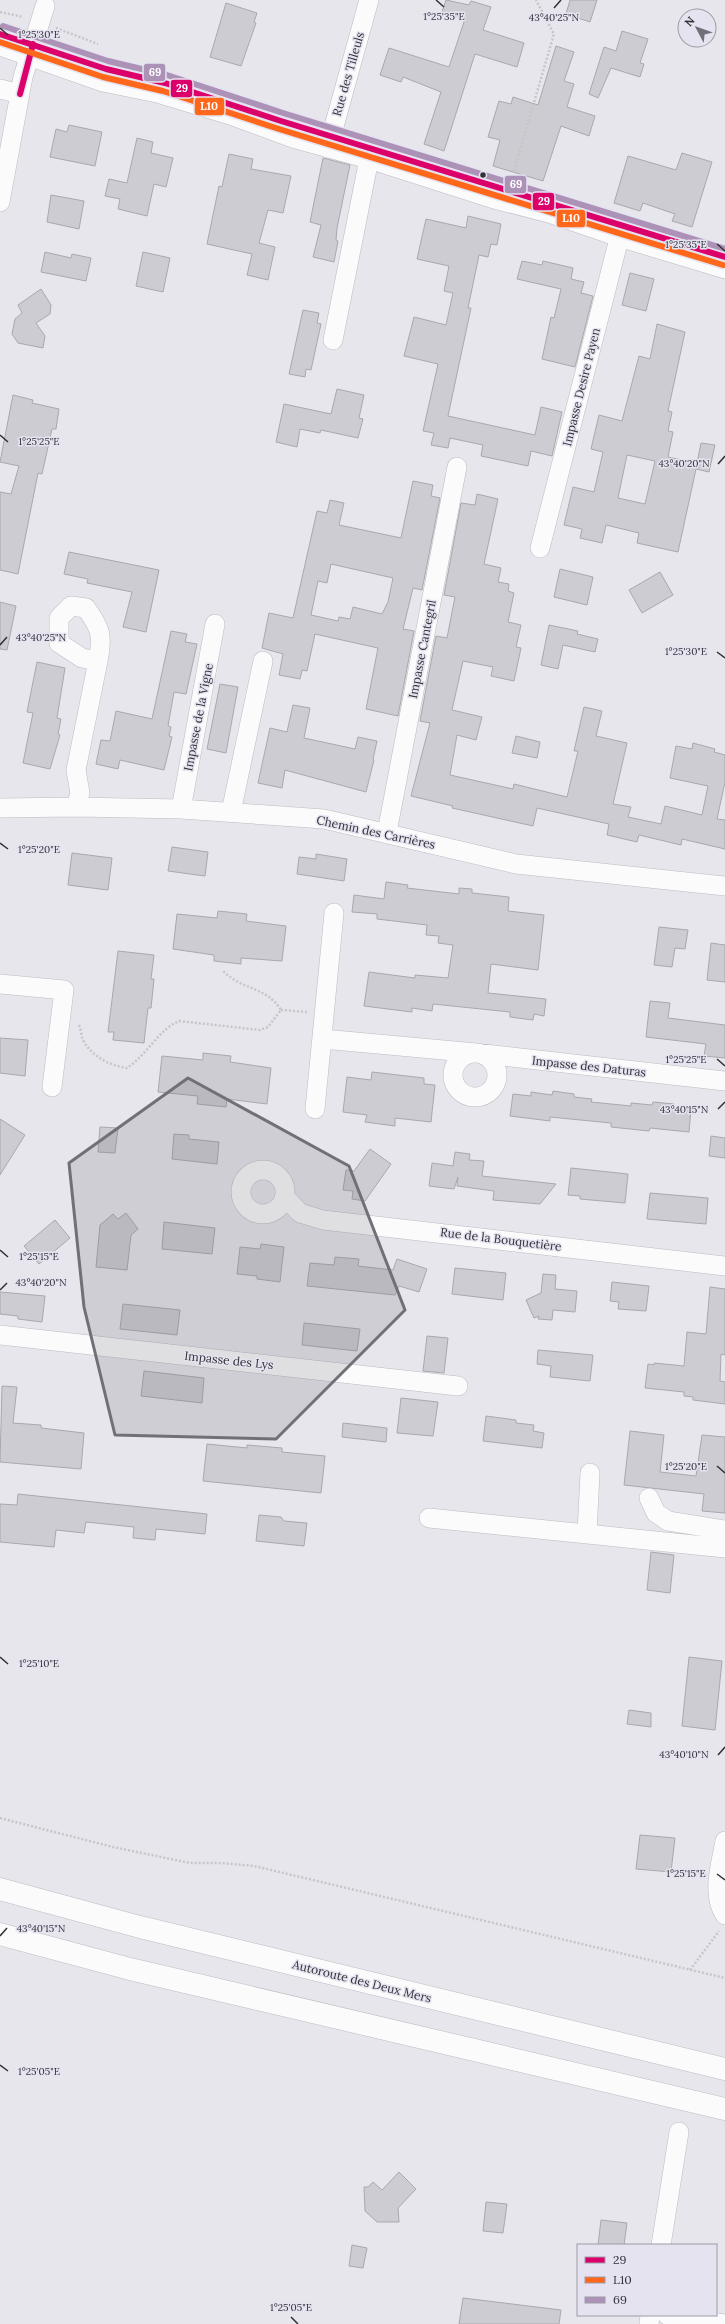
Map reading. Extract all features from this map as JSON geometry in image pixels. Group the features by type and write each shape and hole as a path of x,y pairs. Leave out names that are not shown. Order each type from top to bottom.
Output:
{"main road":[{"path":"0,34 31,50 166,83 330,142 508,191 620,232 725,257"},
{"name":"Autoroute des Deux Mers","path":"0,1889 140,1927 725,2069"},
{"path":"0,1934 130,1969 725,2109"}],"street":[{"name":"Rue des Tilleuls","path":"330,142 369,0"},
{"path":"0,202 13,139 7,118 20,94 31,50 46,6"},
{"path":"0,46 31,50"},
{"path":"0,89 20,94"},
{"path":"333,340 370,154 494,199 620,232 725,268"},
{"name":"Impasse Desire Payen","path":"540,548 620,232"},
{"name":"Impasse Cantegril","path":"387,832 457,466"},
{"name":"Impasse de la Vigne","path":"181,809 215,624"},
{"path":"76,806 80,793 76,770 98,661"},
{"path":"231,812 263,661"},
{"name":"Chemin des Carrières","path":"0,808 76,806 181,809 324,819 387,832 516,864 725,886"},
{"path":"315,1109 323,1039 334,913"},
{"path":"0,984 64,990 52,1087"},
{"name":"Impasse des Daturas","path":"323,1039 476,1053 725,1081"},
{"name":"Rue de la Bouquetière","path":"285,1197 300,1213 323,1220 725,1266"},
{"name":"Impasse des Lys","path":"0,1335 458,1386"},
{"path":"587,1534 590,1473"},
{"path":"649,1498 656,1512 668,1521 725,1530"},
{"path":"429,1518 725,1548"},
{"path":"722,1922 718,1887 725,1841"},
{"path":"661,2244 678,2132"},
{"path":"673,2316 724,2324"}],"path":[{"path":"508,191 554,34 536,0"},
{"path":"0,12 28,19"},
{"path":"223,971 235,982 265,993 274,999 281,1010"},
{"path":"281,1010 324,1014"},
{"path":"60,1023 80,1025 83,1040 100,1059 113,1066 127,1068 146,1053 168,1026 179,1021 260,1030 268,1027 281,1010"},
{"path":"0,1818 113,1847 190,1863 222,1862 254,1866 725,1978"},
{"path":"690,1970 722,1922"}],"highlighted area":[{"path":"188,1078 349,1166 405,1310 276,1439 115,1435 84,1307 69,1163"}],"building":[{"path":"446,0 469,5 471,1 491,7 483,30 524,43 517,67 475,54 444,151 424,144 441,92 403,77 401,82 380,75 389,48 449,67 465,19 442,12"},
{"path":"570,0 597,0 590,22 566,14"},
{"path":"226,3 257,13 254,22 256,23 241,66 210,57"},
{"path":"622,31 648,39 640,63 644,64 640,77 611,68 598,98 589,94 604,47 616,51"},
{"path":"556,46 574,52 564,81 574,84 567,107 595,116 589,136 561,126 543,181 493,166 500,140 488,137 499,101 511,104 513,97 538,105"},
{"path":"69,125 102,132 95,166 50,157 56,129 67,132"},
{"path":"137,138 153,142 151,153 173,158 166,187 154,184 147,216 118,209 120,199 105,196 109,179 127,183"},
{"path":"682,153 712,162 692,227 672,221 675,214 643,203 640,211 614,203 628,156 676,170"},
{"path":"229,154 253,159 251,169 291,176 283,213 268,210 259,243 275,247 268,280 247,275 252,254 207,244 219,186 222,187"},
{"path":"323,158 350,165 337,228 336,240 338,241 334,262 313,257 321,225 310,222"},
{"path":"51,195 84,201 79,229 47,222"},
{"path":"468,216 501,224 497,245 491,244 488,257 479,255 468,308 471,308 448,416 535,435 541,407 562,412 552,456 531,451 528,466 481,456 483,445 450,438 448,448 431,445 434,433 423,431 438,364 404,356 414,317 446,325 453,293 444,291 449,266 417,259 426,219 466,228"},
{"path":"45,252 71,258 72,254 91,258 86,281 41,272"},
{"path":"143,252 170,258 163,292 136,286"},
{"path":"522,261 542,265 543,261 573,268 571,279 584,282 581,293 593,296 575,367 542,359 551,317 554,318 561,289 517,279"},
{"path":"630,273 654,279 646,311 622,305"},
{"path":"41,289 51,305 50,314 36,323 45,336 43,348 18,343 12,334 15,319 22,313 18,305"},
{"path":"303,310 319,313 317,323 321,324 311,370 306,369 305,377 289,374"},
{"path":"657,324 685,332 668,411 672,412 668,431 673,432 668,457 697,463 701,443 715,445 709,472 696,469 678,552 637,543 639,533 606,525 602,543 580,538 582,529 564,525 573,487 594,492 603,452 591,449 599,415 622,421 639,356 650,359","holes":["627,455 655,461 645,504 618,498"]},
{"path":"337,389 364,395 359,418 363,419 358,438 321,430 320,433 300,429 297,447 276,442 284,404 331,414"},
{"path":"13,395 33,400 32,403 59,409 56,429 52,429 42,474 38,473 18,574 0,570 0,492 11,494 19,466 0,462"},
{"path":"413,481 433,485 431,496 440,498 422,590 413,588 403,629 414,631 398,716 366,709 378,648 315,634 307,671 302,670 300,679 279,675 283,654 262,648 269,613 293,618 317,511 327,513 330,500 344,503 339,525 401,538","holes":["331,564 393,578 388,602 382,614 353,607 350,619 339,617 338,621 311,615 318,581 327,583"]},
{"path":"477,494 498,499 484,564 501,568 498,582 509,584 508,591 514,593 508,622 521,625 516,647 521,648 514,681 491,676 493,667 463,661 452,710 482,717 476,740 457,735 450,775 513,789 514,784 567,797 578,751 574,751 584,707 602,711 596,736 627,743 613,804 631,807 628,817 661,824 665,806 702,815 708,786 670,778 676,746 692,749 693,743 715,749 714,752 725,755 725,782 717,819 725,820 725,849 682,839 681,845 639,835 637,842 607,835 609,824 537,808 533,826 452,808 453,806 411,796 430,723 420,721 436,636 447,638 455,597 444,595 461,503 475,505"},
{"path":"69,552 159,570 146,632 123,627 132,592 87,583 88,579 64,574"},
{"path":"560,569 593,577 587,605 554,597"},
{"path":"660,572 673,595 642,613 629,590"},
{"path":"0,602 16,606 7,650 0,649"},
{"path":"549,625 578,631 577,634 598,639 595,652 563,645 558,669 541,665"},
{"path":"171,631 187,634 185,642 197,644 186,694 174,692 168,726 171,727 169,736 172,737 164,770 120,760 118,769 96,764 101,740 110,741 116,711 152,719"},
{"path":"37,662 65,668 57,718 61,719 58,734 60,735 50,769 23,763 33,713 27,712"},
{"path":"220,684 238,687 226,753 207,749"},
{"path":"293,705 310,708 304,738 355,749 358,737 377,741 366,792 285,770 282,788 258,783 270,728 287,732"},
{"path":"516,736 540,742 537,758 512,753"},
{"path":"172,847 208,852 205,876 168,871"},
{"path":"72,853 112,858 108,890 68,885"},
{"path":"316,854 347,859 344,881 297,874 299,857 316,859"},
{"path":"386,882 408,885 407,888 459,894 459,888 472,889 472,893 509,897 508,911 544,915 538,970 491,964 488,993 546,999 544,1016 534,1014 533,1020 510,1017 510,1012 433,1004 432,1011 412,1008 412,1012 364,1006 369,972 415,978 415,975 448,978 453,945 438,943 439,936 426,935 427,925 377,919 377,914 352,912 354,895 384,899"},
{"path":"218,911 247,914 246,921 286,926 282,961 241,958 241,964 214,961 214,955 173,949 177,914 217,918"},
{"path":"659,927 688,930 685,949 675,948 672,967 654,965"},
{"path":"711,943 725,945 725,982 707,980"},
{"path":"118,951 154,955 151,979 154,979 151,1008 148,1008 144,1043 113,1040 114,1032 108,1032"},
{"path":"650,1001 670,1003 668,1018 725,1025 725,1058 704,1056 706,1044 646,1037"},
{"path":"0,1038 28,1040 25,1076 0,1073"},
{"path":"203,1053 231,1056 230,1062 271,1068 267,1104 227,1099 226,1107 197,1104 198,1096 158,1092 162,1056 203,1060"},
{"path":"372,1072 424,1078 424,1084 435,1085 431,1122 395,1118 395,1126 365,1122 367,1115 343,1112 347,1077 371,1080"},
{"path":"553,1091 574,1094 574,1097 592,1099 591,1102 631,1106 631,1103 652,1105 653,1102 674,1104 673,1107 691,1109 689,1132 650,1128 649,1131 611,1127 611,1123 550,1117 550,1121 510,1116 513,1094 531,1096 531,1092 552,1095"},
{"path":"0,1119 25,1135 0,1175"},
{"path":"100,1127 118,1128 115,1153 98,1152"},
{"path":"174,1134 189,1135 189,1139 219,1142 217,1164 172,1159"},
{"path":"711,1136 725,1138 725,1158 709,1156"},
{"path":"370,1149 391,1164 365,1201 352,1199 353,1191 343,1190 346,1170 354,1171"},
{"path":"455,1152 470,1154 469,1160 484,1161 482,1176 556,1184 540,1204 493,1200 494,1191 457,1186 458,1177 454,1189 429,1186 432,1163 453,1166"},
{"path":"571,1168 628,1174 625,1203 580,1199 580,1196 568,1195"},
{"path":"650,1193 708,1198 706,1224 647,1219"},
{"path":"126,1213 138,1229 131,1235 127,1270 96,1267 100,1225 113,1214 118,1219"},
{"path":"55,1220 70,1238 39,1264 24,1246"},
{"path":"164,1222 215,1228 212,1254 162,1249"},
{"path":"261,1244 284,1247 280,1282 257,1279 257,1276 237,1274 240,1247 260,1249"},
{"path":"335,1257 359,1259 358,1266 393,1270 397,1259 427,1269 419,1292 399,1286 395,1295 307,1286 310,1263 334,1265"},
{"path":"455,1268 506,1273 503,1300 452,1294"},
{"path":"543,1274 556,1275 555,1289 577,1291 575,1312 553,1310 552,1320 538,1319 539,1316 534,1318 526,1300 541,1293"},
{"path":"612,1282 649,1286 646,1311 618,1309 619,1302 610,1301"},
{"path":"710,1287 725,1289 725,1355 721,1354 720,1381 725,1382 725,1404 693,1400 693,1397 684,1396 684,1392 645,1388 648,1364 654,1365 654,1363 684,1366 687,1332 706,1334"},
{"path":"0,1292 45,1296 42,1322 18,1319 18,1316 0,1314"},
{"path":"123,1304 180,1310 177,1335 120,1329"},
{"path":"304,1323 360,1329 357,1351 302,1345"},
{"path":"427,1336 448,1338 444,1373 423,1371"},
{"path":"538,1350 593,1355 590,1381 550,1377 551,1366 537,1364"},
{"path":"144,1371 204,1378 202,1403 141,1396"},
{"path":"2,1386 17,1387 13,1423 41,1425 41,1428 84,1433 81,1469 0,1462"},
{"path":"401,1398 438,1402 433,1436 397,1433"},
{"path":"486,1416 516,1420 516,1423 534,1425 533,1431 544,1433 542,1448 483,1441"},
{"path":"343,1423 387,1428 386,1442 342,1437"},
{"path":"630,1431 664,1435 660,1472 696,1476 702,1435 725,1437 725,1513 702,1511 704,1494 624,1485"},
{"path":"207,1444 247,1448 247,1445 282,1448 282,1452 325,1456 321,1493 203,1481"},
{"path":"18,1494 207,1514 205,1534 156,1529 155,1540 133,1538 134,1527 86,1522 84,1533 56,1530 54,1547 0,1542 0,1504 17,1505"},
{"path":"259,1515 281,1517 284,1521 307,1523 304,1546 256,1541"},
{"path":"651,1552 674,1555 670,1593 647,1590"},
{"path":"689,1657 722,1661 715,1730 682,1726"},
{"path":"629,1710 651,1713 651,1727 627,1724"},
{"path":"640,1835 675,1838 671,1872 636,1869"},
{"path":"399,2172 416,2189 398,2208 399,2222 377,2222 365,2211 364,2187 368,2187 373,2182 382,2190"},
{"path":"486,2202 507,2204 503,2233 483,2231"},
{"path":"601,2220 627,2223 624,2244 598,2244"},
{"path":"352,2245 367,2248 363,2268 349,2266"},
{"path":"463,2298 561,2310 559,2324 459,2324"}],"transit line":[{"name":"69","path":"3,26 108,61 167,75 283,113 725,249"},
{"name":"29","path":"0,34 106,69 165,83 281,121 725,257"},
{"name":"L10","path":"0,42 103,77 163,91 279,129 723,265"},
{"name":"29","path":"20,94 33,44"}]}
